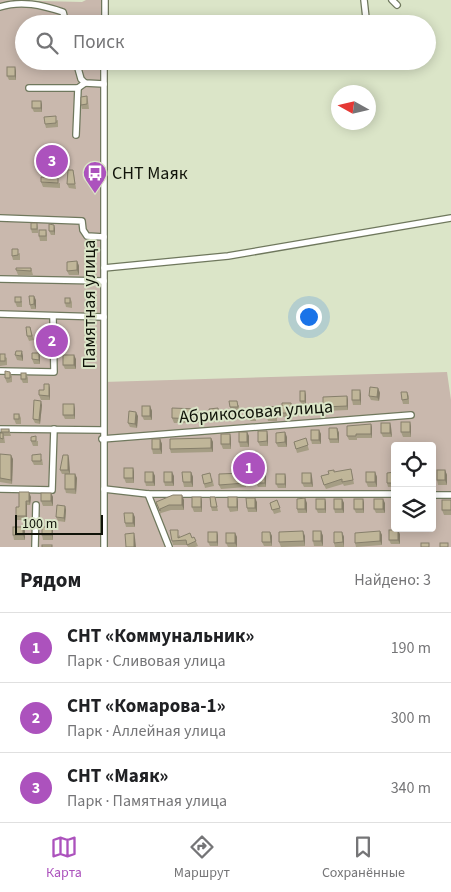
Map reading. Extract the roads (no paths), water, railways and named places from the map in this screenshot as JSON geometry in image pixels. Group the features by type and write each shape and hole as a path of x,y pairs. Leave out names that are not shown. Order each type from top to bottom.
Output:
{"street":[{"path":"105,0 105,15"},
{"path":"364,0 366,15"},
{"path":"392,0 397,5"},
{"path":"0,7 10,2 24,1 63,12 64,15"},
{"path":"78,70 81,79 85,83"},
{"name":"Памятная улица","path":"104,70 102,430 104,547"},
{"path":"29,88 78,88 85,83 104,84"},
{"path":"76,135 78,88"},
{"path":"0,218 82,221 83,230 87,236 104,237"},
{"path":"104,268 228,256 451,218"},
{"path":"0,279 104,281"},
{"path":"0,314 104,317"},
{"path":"0,371 54,372 53,317"},
{"name":"Абрикосовая улица","path":"102,439 411,416"},
{"path":"0,428 102,430"},
{"path":"0,489 52,490 54,429"},
{"path":"104,490 148,494 391,494"},
{"path":"148,494 169,547"},
{"path":"436,495 451,495"},
{"path":"35,547 36,505"}],"place":[{"name":"СНТ «Маяк»","path":"52,161"},
{"name":"СНТ Маяк","path":"95,194"},
{"name":"СНТ «Комарова-1»","path":"52,341"},
{"name":"СНТ «Коммунальник»","path":"249,468"}]}
